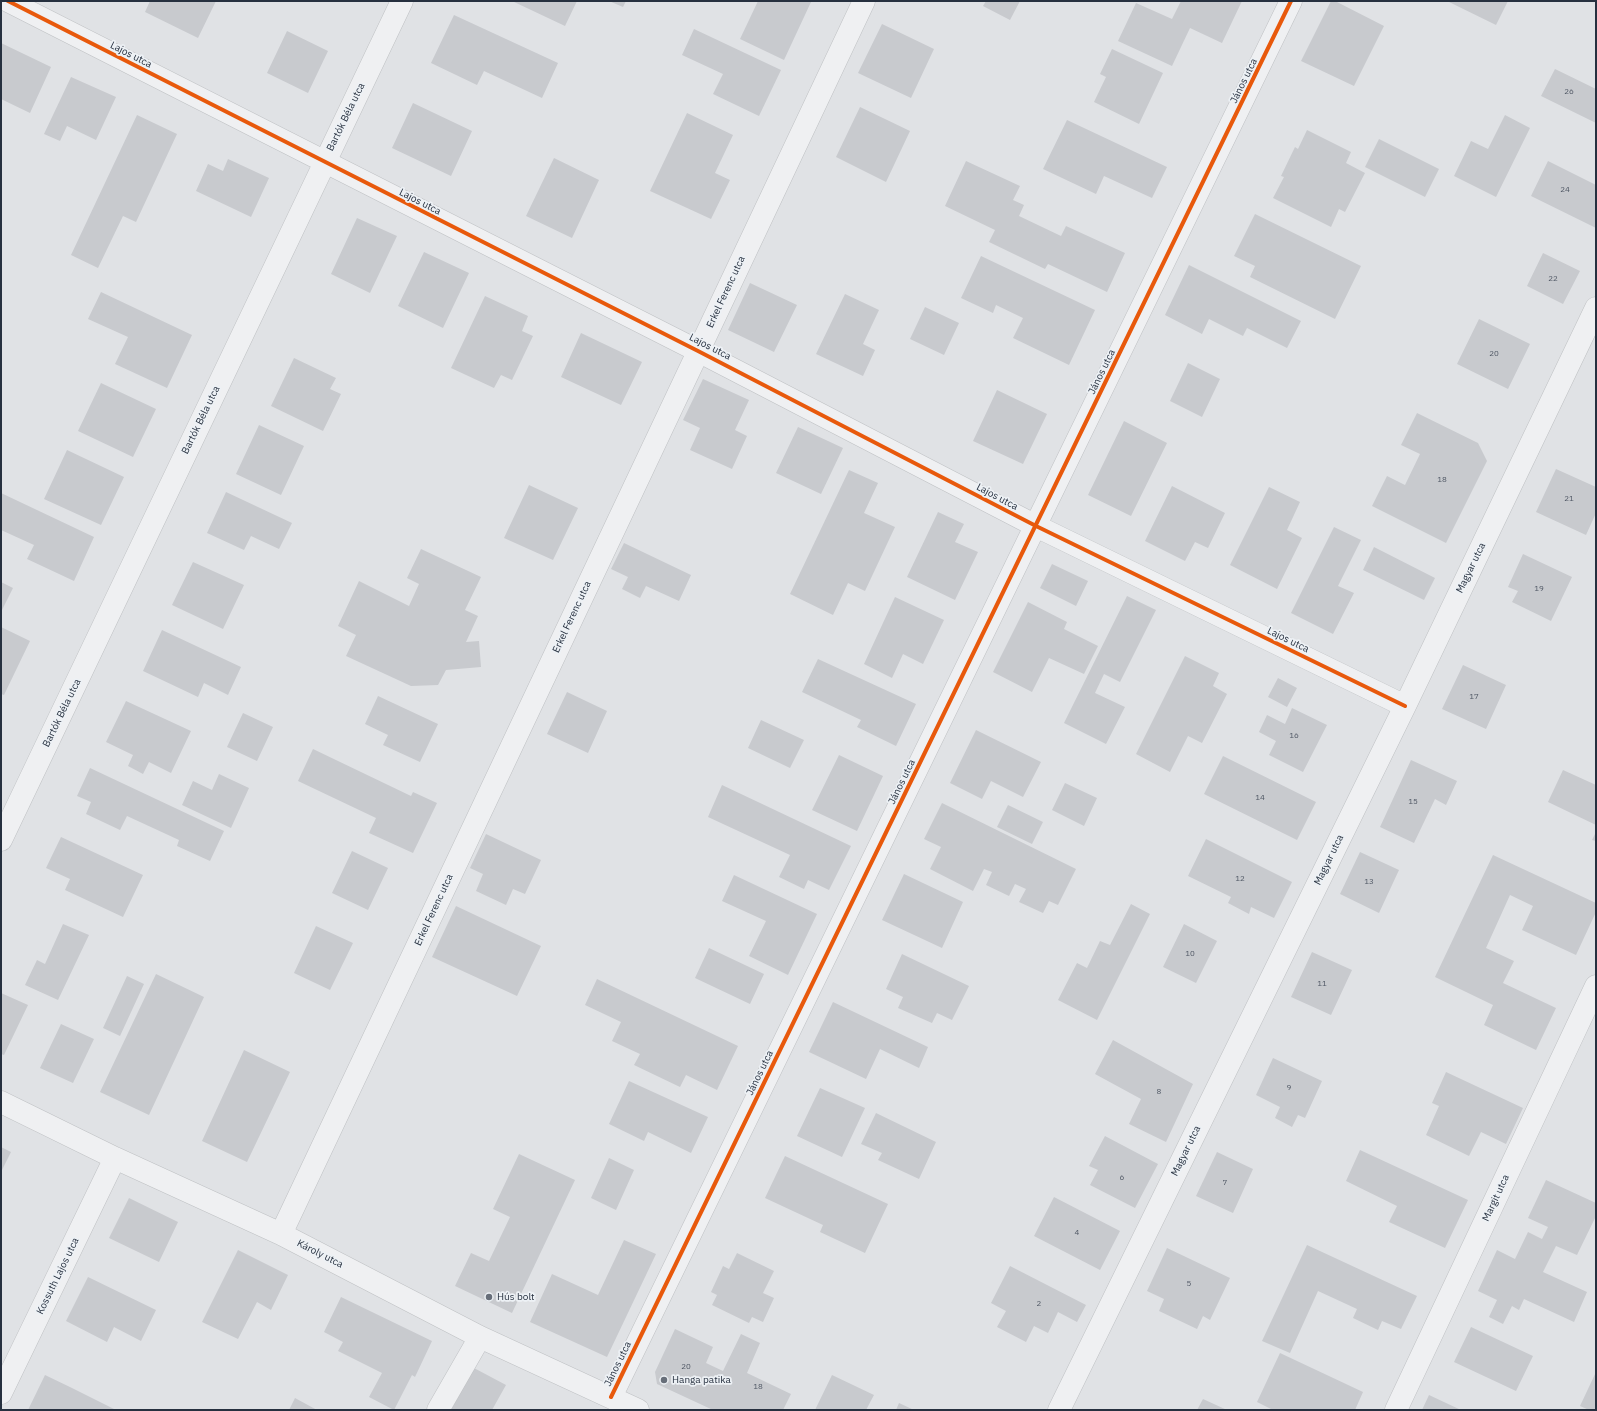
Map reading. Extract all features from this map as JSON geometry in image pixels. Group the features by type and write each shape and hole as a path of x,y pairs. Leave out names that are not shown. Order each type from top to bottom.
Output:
{"street":[{"name":"Lajos utca","path":"8,1 325,163 698,350 1036,526 1405,706"},
{"name":"Bartók Béla utca","path":"1,840 402,1"},
{"name":"Erkel Ferenc utca","path":"281,1234 864,1"},
{"name":"János utca","path":"611,1397 1291,1"},
{"name":"Magyar utca","path":"1059,1410 1405,706 1596,308"},
{"name":"Margit utca","path":"1396,1410 1596,986"},
{"name":"Károly utca","path":"1,1102 116,1158 281,1234 480,1337 638,1410"},
{"name":"Kossuth Lajos utca","path":"1,1394 116,1158"},
{"path":"438,1410 480,1337"}],"building":[{"path":"150,1 216,1 198,38 145,12"},
{"path":"512,1 577,1 565,26"},
{"path":"609,1 626,1 623,7"},
{"path":"758,1 811,2 784,60 740,39"},
{"path":"986,1 1020,1 1010,20 983,6"},
{"path":"1181,1 1242,1 1222,43 1190,28 1172,66 1118,41 1136,3 1172,19"},
{"path":"1331,1 1335,1 1384,26 1354,86 1301,61"},
{"path":"1447,1 1508,1 1496,25"},
{"path":"454,15 558,63 542,98 484,71 477,85 431,63"},
{"path":"882,24 934,49 911,98 858,73"},
{"path":"694,29 781,70 759,116 713,94 723,74 682,55"},
{"path":"287,31 328,51 308,93 267,73"},
{"path":"1,43 51,67 30,113 1,99"},
{"path":"1112,49 1163,73 1139,124 1094,102 1106,77 1100,74"},
{"path":"1555,69 1596,89 1596,123 1541,96"},
{"path":"71,77 116,97 96,140 67,126 60,141 44,134"},
{"path":"413,103 472,131 451,176 392,148"},
{"path":"860,107 910,131 886,182 836,157"},
{"path":"687,113 733,135 715,173 730,180 711,219 650,191"},
{"path":"137,115 177,134 136,222 123,216 98,268 71,255"},
{"path":"1505,115 1530,128 1496,197 1454,176 1471,141 1488,149"},
{"path":"1067,120 1167,167 1152,198 1104,176 1096,194 1043,169"},
{"path":"1307,130 1351,152 1346,163 1365,173 1345,212 1339,209 1331,227 1273,198 1284,177 1281,176 1295,147 1298,149"},
{"path":"1379,139 1439,169 1425,197 1365,167"},
{"path":"554,158 599,180 572,238 526,216"},
{"path":"228,159 269,178 251,217 196,191 208,164 223,171"},
{"path":"966,161 1020,186 1013,200 1024,205 1019,216 1061,236 1066,226 1125,253 1107,292 1048,264 1045,269 989,242 995,230 945,206"},
{"path":"1548,161 1596,185 1596,228 1531,196"},
{"path":"1255,214 1361,266 1335,319 1250,277 1255,266 1234,256"},
{"path":"357,218 397,236 370,293 331,274"},
{"path":"424,252 469,273 443,328 398,306"},
{"path":"1543,253 1580,271 1563,304 1527,286"},
{"path":"981,256 1095,310 1069,365 1013,338 1023,318 996,305 993,313 961,298"},
{"path":"1189,265 1301,321 1287,348 1247,328 1243,336 1209,319 1202,334 1165,315"},
{"path":"750,283 797,305 774,352 728,330"},
{"path":"101,292 192,335 167,388 115,364 128,337 88,319"},
{"path":"845,294 879,310 863,344 875,350 863,376 816,354"},
{"path":"485,296 528,316 522,331 533,336 512,380 501,375 494,388 451,368"},
{"path":"925,307 959,323 944,355 910,339"},
{"path":"1479,319 1530,344 1508,389 1457,364"},
{"path":"581,333 642,362 621,405 561,377"},
{"path":"294,358 336,378 330,389 341,394 323,431 271,406"},
{"path":"1188,363 1220,379 1202,417 1170,401"},
{"path":"703,379 749,400 735,430 747,436 732,469 690,450 700,428 683,420"},
{"path":"101,383 156,409 133,457 78,431"},
{"path":"997,390 1047,414 1023,464 973,441"},
{"path":"1417,413 1478,443 1487,461 1446,543 1372,506 1387,476 1405,485 1420,454 1401,445"},
{"path":"1124,421 1167,443 1131,516 1088,495"},
{"path":"259,425 304,446 281,495 236,474"},
{"path":"798,427 843,448 821,494 776,473"},
{"path":"67,450 124,477 101,525 44,499"},
{"path":"1556,469 1596,487 1596,513 1586,535 1536,512"},
{"path":"849,470 878,483 864,513 895,527 865,591 848,583 833,615 790,594"},
{"path":"529,485 578,508 553,560 504,538"},
{"path":"1172,486 1225,513 1208,548 1195,542 1185,561 1145,541"},
{"path":"1269,487 1300,502 1287,530 1302,538 1277,589 1230,565"},
{"path":"226,492 292,523 279,549 251,536 244,550 207,533"},
{"path":"1,493 94,537 74,581 27,559 34,545 1,530"},
{"path":"938,512 964,524 955,542 978,552 955,600 907,577"},
{"path":"1334,527 1361,540 1338,586 1354,593 1333,634 1291,613"},
{"path":"624,543 691,575 679,601 646,586 640,598 622,589 628,577 611,569"},
{"path":"1374,547 1435,578 1424,600 1363,570"},
{"path":"421,549 481,577 465,610 478,616 466,642 479,641 481,667 446,670 438,685 411,686 346,656 356,635 338,626 359,581 409,606 419,584 407,578"},
{"path":"1523,554 1572,577 1551,621 1512,602 1518,591 1508,587"},
{"path":"193,562 244,585 223,629 172,605"},
{"path":"1052,564 1088,581 1076,606 1040,588"},
{"path":"1,582 13,588 1,612"},
{"path":"1127,596 1156,610 1120,682 1104,674 1095,693 1125,707 1106,744 1064,723"},
{"path":"895,597 944,620 923,664 903,654 892,678 864,664"},
{"path":"1028,602 1067,622 1064,629 1098,646 1084,674 1049,658 1032,692 993,672"},
{"path":"1,627 30,641 4,695 1,694"},
{"path":"162,630 241,667 228,695 204,683 198,697 143,671"},
{"path":"1185,656 1219,673 1213,686 1227,694 1202,743 1188,736 1170,772 1136,754"},
{"path":"818,659 916,704 896,746 857,727 861,720 802,692"},
{"path":"1463,665 1506,685 1486,729 1442,709"},
{"path":"1278,678 1297,688 1287,707 1268,697"},
{"path":"567,692 607,711 588,753 547,734"},
{"path":"378,696 438,724 420,762 383,745 388,735 365,724"},
{"path":"126,701 191,731 171,773 149,762 143,774 128,766 133,755 106,742"},
{"path":"1292,708 1327,725 1303,772 1269,755 1276,741 1259,732 1267,715 1285,724"},
{"path":"243,713 273,727 257,761 227,747"},
{"path":"761,720 804,740 790,768 748,748"},
{"path":"976,730 1041,762 1023,797 991,781 982,799 950,783"},
{"path":"313,749 411,796 413,792 437,803 413,853 369,833 376,818 298,781"},
{"path":"839,755 883,776 857,831 812,810"},
{"path":"1223,756 1316,802 1297,840 1204,794"},
{"path":"1411,760 1457,781 1446,805 1435,799 1414,843 1380,827"},
{"path":"90,768 224,831 210,861 177,846 179,840 127,816 120,830 86,814 91,802 77,796"},
{"path":"1563,770 1596,785 1596,825 1548,802"},
{"path":"219,774 249,788 231,828 182,805 193,781 212,790"},
{"path":"1065,783 1097,798 1084,826 1052,810"},
{"path":"722,785 851,846 829,890 808,880 804,889 779,877 790,855 708,817"},
{"path":"942,803 1076,869 1058,905 1049,901 1043,913 1019,902 1026,889 1015,884 1009,896 986,885 992,872 984,869 973,891 930,869 941,847 924,839"},
{"path":"1008,805 1043,822 1032,844 997,827"},
{"path":"1596,832 1596,841 1592,840"},
{"path":"486,834 541,860 525,894 513,889 506,905 476,891 483,874 470,868"},
{"path":"61,837 143,875 123,917 65,890 70,879 46,868"},
{"path":"1206,839 1292,882 1274,918 1251,907 1249,914 1228,903 1231,897 1188,876"},
{"path":"352,851 388,868 368,910 332,893"},
{"path":"1360,852 1399,870 1379,913 1340,894"},
{"path":"1493,855 1596,903 1596,912 1576,955 1522,930 1533,906 1510,895 1486,948 1514,961 1503,983 1556,1008 1536,1050 1484,1025 1493,1005 1435,977"},
{"path":"904,874 963,902 942,948 882,920"},
{"path":"734,875 817,914 788,975 749,956 766,921 722,901"},
{"path":"1131,904 1150,914 1097,1020 1058,1000 1077,963 1087,968 1100,941 1110,945"},
{"path":"456,906 541,946 517,996 432,957"},
{"path":"63,924 89,935 58,1000 25,985 37,960 45,964"},
{"path":"1184,924 1217,941 1196,983 1163,967"},
{"path":"316,926 353,943 330,990 294,973"},
{"path":"709,948 764,974 750,1004 695,978"},
{"path":"1312,952 1352,970 1331,1015 1291,997"},
{"path":"902,954 969,986 952,1020 937,1013 932,1023 898,1008 903,997 886,989"},
{"path":"156,974 204,997 149,1115 100,1092"},
{"path":"127,976 144,984 120,1036 103,1028"},
{"path":"597,979 738,1046 717,1090 686,1075 680,1087 634,1065 640,1054 612,1041 621,1022 585,1005"},
{"path":"1,993 28,1005 4,1055 1,1054"},
{"path":"833,1002 928,1047 919,1068 880,1049 866,1079 809,1052"},
{"path":"61,1024 94,1039 73,1083 40,1068"},
{"path":"1113,1040 1193,1084 1166,1142 1129,1124 1141,1099 1095,1074"},
{"path":"244,1050 290,1072 247,1162 202,1141"},
{"path":"1273,1058 1322,1081 1305,1118 1298,1115 1292,1127 1275,1118 1280,1107 1256,1095"},
{"path":"1446,1072 1523,1108 1506,1144 1481,1132 1469,1156 1426,1135 1439,1106 1432,1103"},
{"path":"629,1081 708,1117 691,1153 648,1132 644,1141 609,1124"},
{"path":"820,1088 865,1108 842,1157 797,1136"},
{"path":"876,1113 936,1142 919,1179 878,1160 882,1153 861,1144"},
{"path":"1105,1136 1158,1164 1135,1208 1090,1185 1098,1170 1089,1166"},
{"path":"1,1147 11,1152 1,1172"},
{"path":"1360,1150 1468,1200 1445,1248 1389,1222 1397,1206 1346,1181"},
{"path":"1217,1152 1253,1169 1233,1213 1196,1196"},
{"path":"519,1154 575,1180 512,1313 455,1286 471,1253 489,1261 510,1217 493,1209"},
{"path":"785,1156 888,1204 865,1253 820,1232 823,1225 765,1198"},
{"path":"609,1158 634,1170 616,1210 591,1198"},
{"path":"1546,1180 1596,1203 1596,1216 1577,1255 1556,1246 1543,1272 1587,1292 1574,1322 1524,1299 1519,1310 1512,1306 1503,1324 1489,1317 1497,1300 1478,1291 1497,1250 1515,1259 1528,1232 1542,1239 1548,1227 1528,1218"},
{"path":"1054,1197 1120,1231 1100,1270 1034,1236"},
{"path":"129,1198 178,1222 159,1262 109,1238"},
{"path":"624,1240 656,1254 607,1357 530,1322 552,1274 598,1295"},
{"path":"1307,1245 1417,1296 1401,1329 1382,1321 1378,1330 1353,1318 1357,1309 1318,1291 1290,1353 1262,1341"},
{"path":"1167,1248 1230,1278 1210,1320 1203,1316 1197,1329 1159,1311 1164,1299 1147,1291"},
{"path":"238,1250 288,1275 271,1310 257,1302 238,1339 202,1322"},
{"path":"737,1253 774,1271 763,1293 774,1298 763,1322 752,1317 749,1323 712,1305 717,1295 711,1292 723,1266 729,1269"},
{"path":"1010,1266 1086,1305 1077,1322 1058,1312 1048,1333 1034,1326 1026,1342 997,1327 1006,1311 991,1303"},
{"path":"88,1277 156,1310 141,1341 114,1327 107,1342 66,1321"},
{"path":"341,1297 432,1341 415,1377 412,1375 394,1410 369,1397 382,1373 338,1351 343,1342 324,1332"},
{"path":"1471,1327 1533,1356 1516,1391 1454,1362"},
{"path":"675,1329 713,1347 706,1363 723,1371 741,1334 760,1343 747,1373 791,1394 783,1410 713,1410 657,1384 655,1372"},
{"path":"1280,1353 1363,1392 1355,1410 1273,1410 1257,1402"},
{"path":"474,1368 506,1385 492,1410 451,1410"},
{"path":"1596,1372 1596,1410 1589,1410 1580,1406"},
{"path":"45,1375 72,1388 116,1410 28,1410"},
{"path":"832,1375 874,1395 866,1410 815,1410"},
{"path":"1429,1395 1461,1410 1422,1410"},
{"path":"295,1398 317,1410 289,1410"},
{"path":"1203,1399 1227,1410 1197,1410"},
{"path":"899,1403 914,1410 896,1410"}],"cycle path":[{"path":"8,1 698,351 1036,526 1405,706"},
{"path":"611,1397 1291,1"}],"place":[{"name":"Hús bolt","path":"489,1297"},
{"name":"Hanga patika","path":"664,1380"}]}
